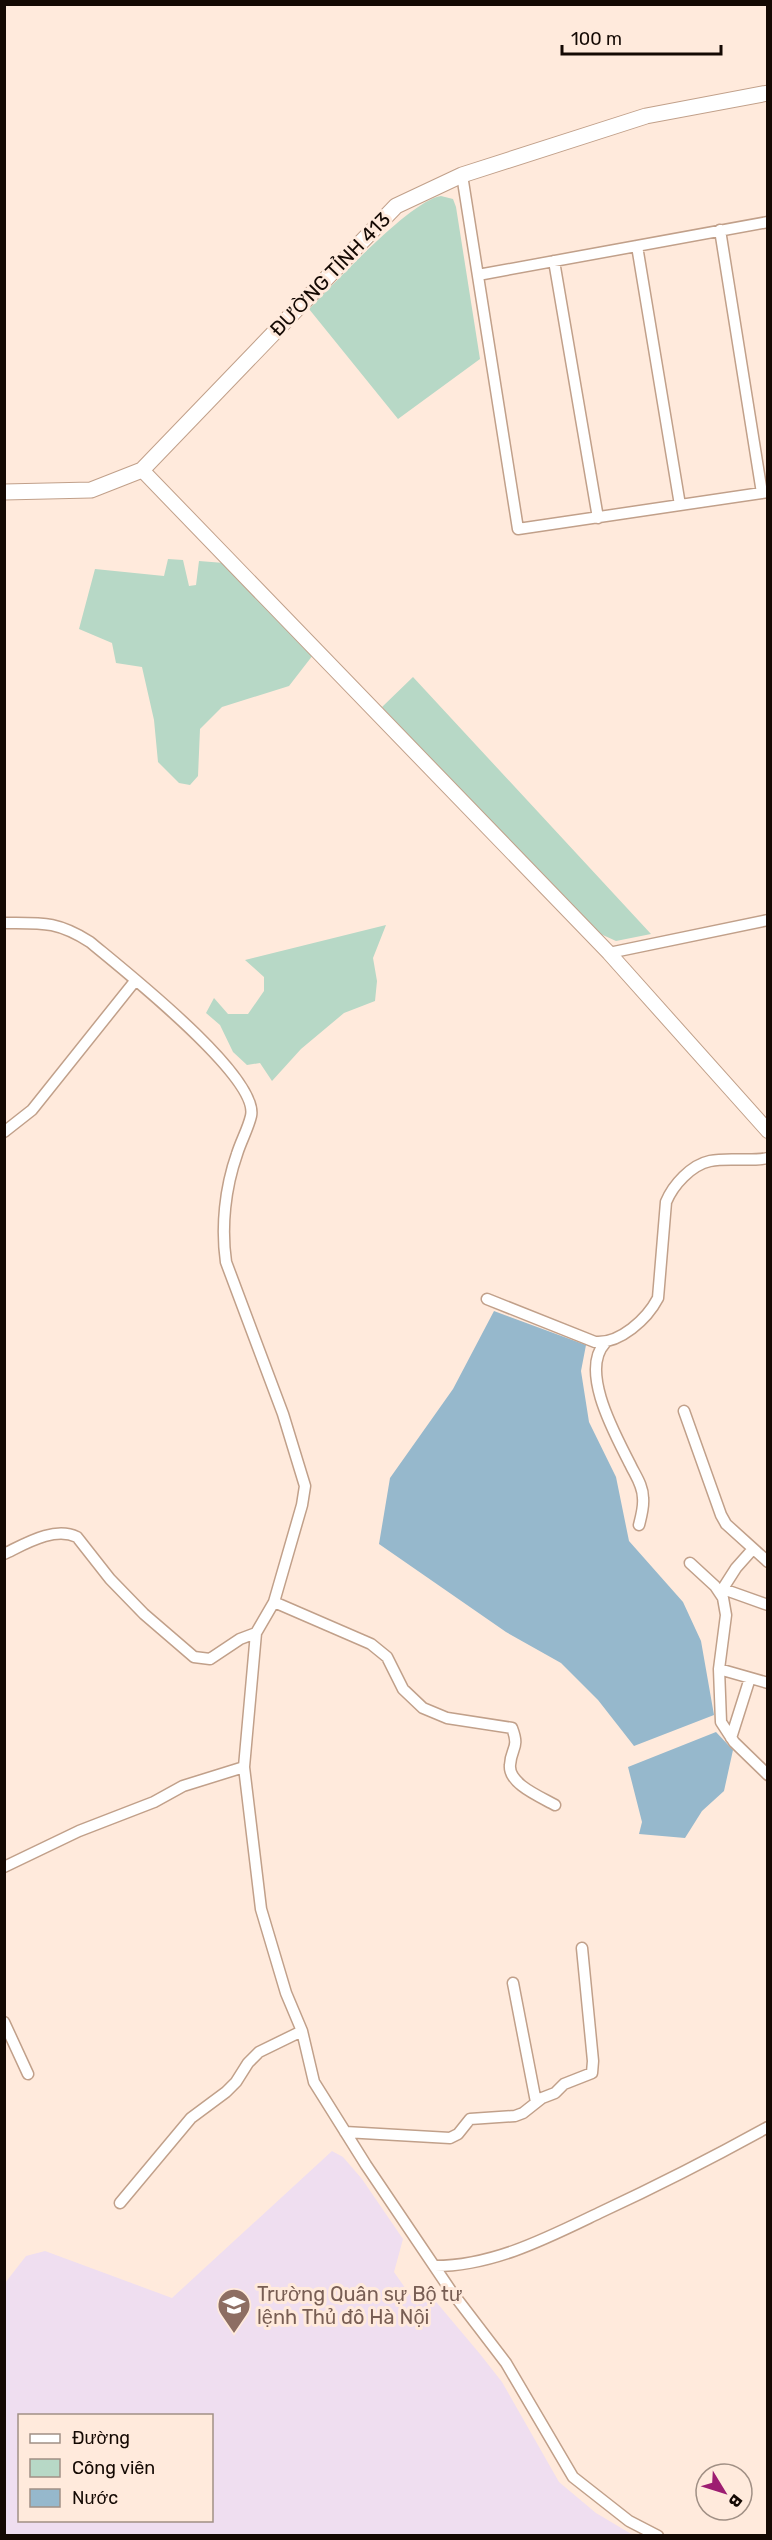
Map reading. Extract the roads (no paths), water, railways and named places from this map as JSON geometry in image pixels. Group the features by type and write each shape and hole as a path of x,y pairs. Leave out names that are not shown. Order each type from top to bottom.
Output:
{"main road":[{"name":"ĐƯỜNG TỈNH 413","path":"4,492 91,490 142,470 396,206 462,175 646,116 768,93"}],"street":[{"path":"462,175 518,530 765,493 720,230"},
{"path":"478,275 768,222"},
{"path":"638,246 680,505"},
{"path":"554,261 598,518"},
{"path":"142,470 609,953 768,1131"},
{"path":"609,953 768,920"},
{"path":"4,923 54,924 73,931 90,942 194,1031 236,1076 246,1094 252,1113 236,1156 222,1237 226,1262 284,1414 305,1486 302,1505 274,1602 256,1633 244,1767 261,1909 286,1993 302,2031 315,2082 345,2132 435,2266 506,2363 573,2477 629,2521 658,2535"},
{"path":"4,1132 32,1110 135,981"},
{"path":"639,1526 644,1498 639,1479 600,1399 596,1362 599,1350 605,1343 642,1321 652,1310 658,1298 666,1202 672,1187 708,1161 768,1158"},
{"path":"487,1299 595,1342 605,1343"},
{"path":"684,1411 726,1524 752,1550 768,1562"},
{"path":"4,1554 59,1533 69,1533 77,1537 110,1579 144,1614 194,1657 210,1659 240,1639 256,1633"},
{"path":"752,1550 736,1568 722,1591 726,1616 718,1669 721,1722 731,1738 768,1775"},
{"path":"690,1563 722,1591 768,1605"},
{"path":"274,1602 371,1644 387,1657 404,1689 423,1708 447,1718 512,1728 517,1741 510,1765 511,1775 519,1783 555,1805"},
{"path":"718,1669 768,1683"},
{"path":"731,1738 750,1678"},
{"path":"4,1867 79,1831 154,1802 183,1786 244,1767"},
{"path":"345,2132 450,2138 458,2134 470,2119 516,2116 536,2102 555,2093 569,2081 592,2073 582,1948"},
{"path":"513,1983 536,2102"},
{"path":"4,2022 28,2074"},
{"path":"120,2203 191,2118 226,2092 259,2052 302,2031"},
{"path":"435,2266 461,2266 530,2246 682,2174 768,2127"}],"water":[{"path":"494,1311 586,1345 581,1371 589,1422 616,1477 629,1541 683,1602 701,1641 714,1715 634,1746 598,1700 561,1663 506,1632 379,1544 390,1478 453,1389"},
{"path":"716,1732 733,1750 724,1791 702,1811 685,1838 639,1834 642,1822 628,1767"}],"place":[{"name":"Trường Quân sự Bộ tư lệnh Thủ đô Hà Nội","path":"234,2334"}]}
